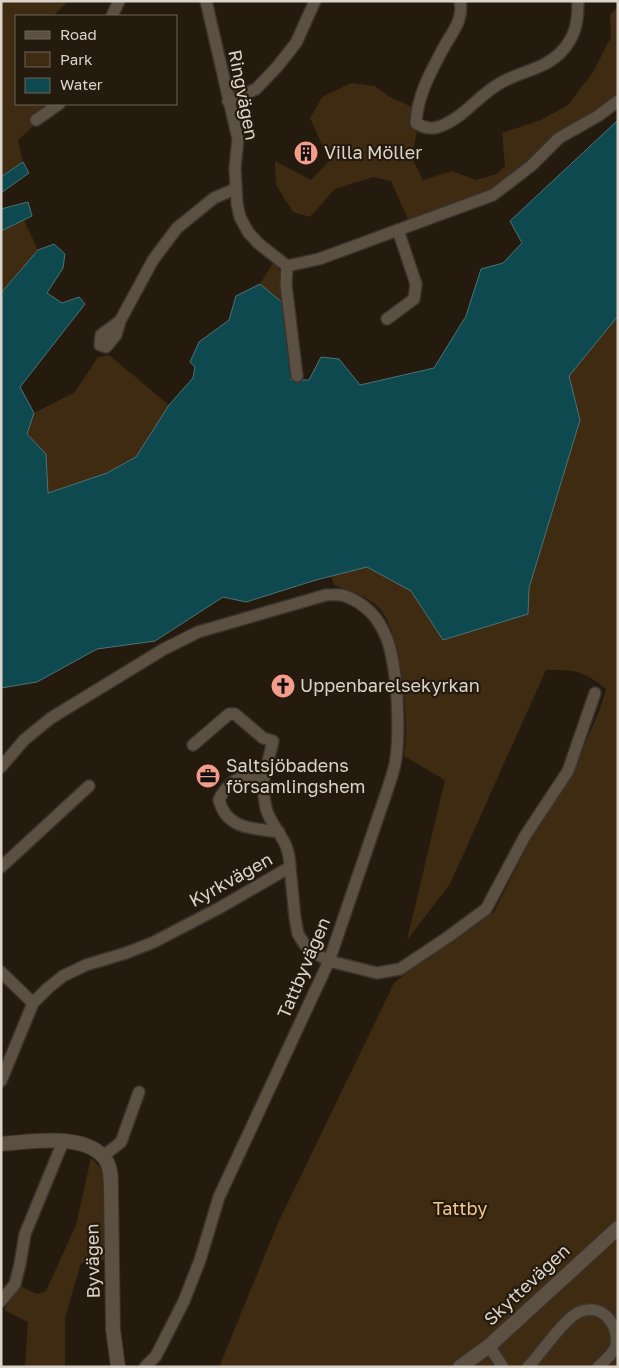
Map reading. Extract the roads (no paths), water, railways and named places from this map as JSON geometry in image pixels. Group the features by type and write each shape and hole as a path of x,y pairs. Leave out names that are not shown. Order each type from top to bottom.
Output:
{"street":[{"path":"112,15 119,1"},
{"name":"Ringvägen","path":"206,1 238,139 235,189 240,217 248,232 258,243 287,266"},
{"path":"228,101 256,89 277,67 296,43 315,1"},
{"path":"460,1 459,23 423,88 416,109 416,123 425,128 440,127 451,121 502,81 540,66 561,53 573,38 578,20 578,1"},
{"path":"297,376 286,285 287,266 319,259 493,195 531,166 559,138 598,116 618,102"},
{"path":"36,120 58,105"},
{"path":"120,321 153,260 176,228 214,198 235,189"},
{"path":"387,319 414,299 416,284 398,230"},
{"name":"Tattbyvägen","path":"1,767 24,740 51,718 164,649 198,632 326,595 343,595 358,602 371,612 390,643 398,716 396,758 388,788 329,961 219,1197 200,1260 184,1301 156,1356 145,1367"},
{"name":"Kyrkvägen","path":"1,1081 33,1003 63,976 86,965 154,942 221,907 290,867 298,934 304,945 329,961 377,972 400,969 486,909 525,836 568,771 595,693"},
{"path":"193,746 230,714 235,714 263,738 272,741 262,786 267,812 285,840 290,856 290,867"},
{"path":"262,786 256,779 248,776 240,777 228,785 221,794 219,800 222,811 230,820 241,825 279,832"},
{"path":"1,866 90,786"},
{"path":"1,972 33,1003"},
{"path":"1,1144 63,1142 84,1144 98,1151 102,1157 121,1142 138,1092"},
{"path":"1,1301 15,1284 25,1234 63,1142"},
{"name":"Byvägen","path":"102,1157 107,1162 110,1175 112,1329 118,1367"},
{"name":"Skyttevägen","path":"460,1367 489,1346 618,1228"},
{"path":"528,1367 568,1320 582,1310 602,1312 614,1324 616,1347 598,1367"},
{"path":"489,1346 503,1367"}],"water":[{"path":"618,120 618,316 569,376 580,420 529,588 528,614 443,640 411,591 367,567 316,580 246,602 223,597 155,641 97,649 37,682 1,688 1,293 38,250 54,244 65,254 63,268 47,293 62,303 79,297 85,304 20,387 34,413 27,434 46,454 48,493 107,473 136,457 169,405 193,378 195,367 190,362 199,342 229,320 236,296 260,284 284,304 291,380 309,380 321,357 339,359 360,385 434,368 466,316 481,269 503,263 522,243 510,221"},
{"path":"23,162 29,173 1,193 1,177"},
{"path":"28,202 32,216 1,231 1,209"}],"place":[{"name":"Villa Möller","path":"306,153"},
{"name":"Uppenbarelsekyrkan","path":"283,686"},
{"name":"Saltsjöbadens församlingshem","path":"208,776"}],"park label":[{"name":"Tattby","path":"460,1209"}]}
